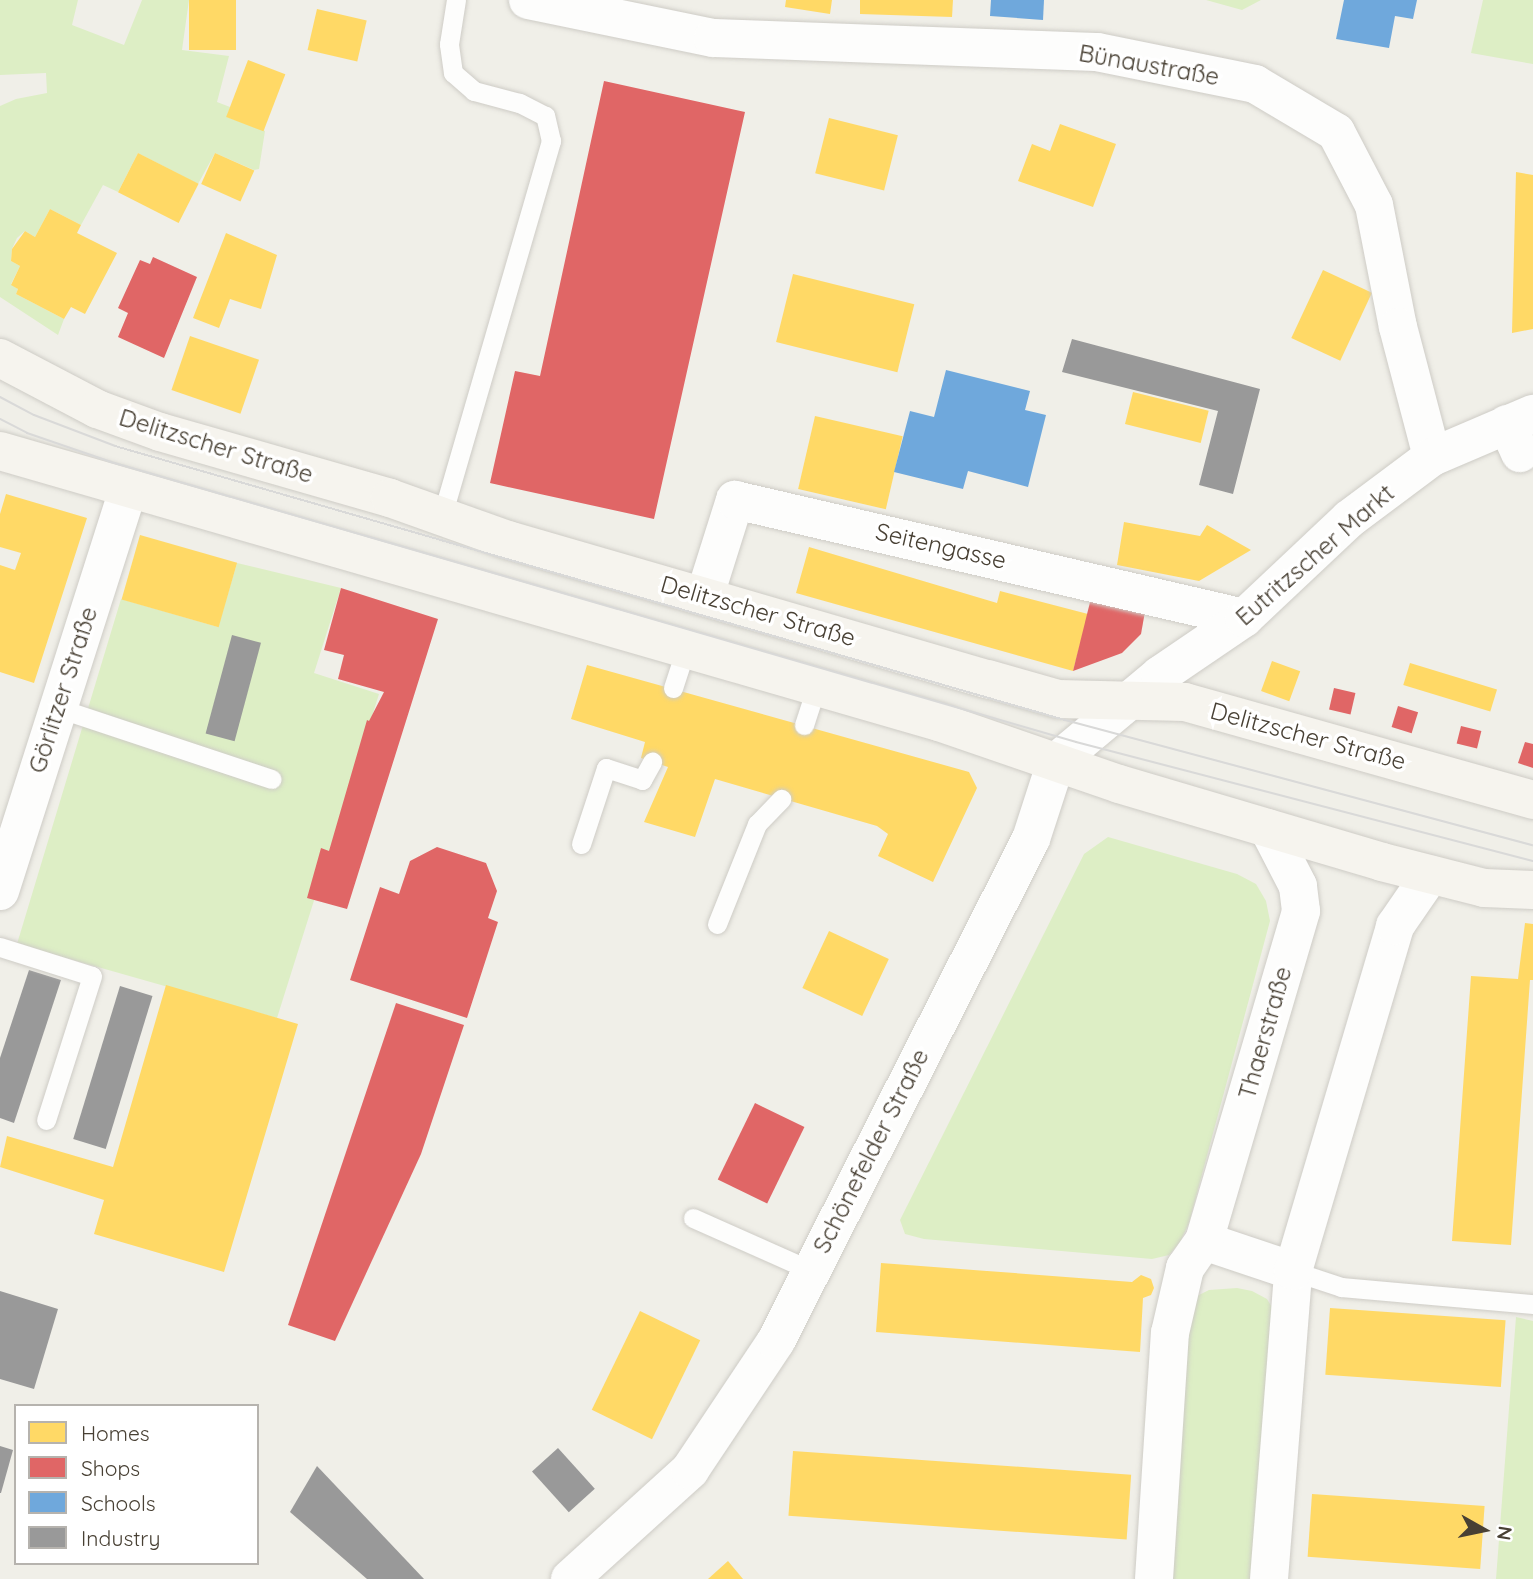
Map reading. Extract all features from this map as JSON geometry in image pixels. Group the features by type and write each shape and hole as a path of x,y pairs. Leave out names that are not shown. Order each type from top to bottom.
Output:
{"main road":[{"name":"Delitzscher Straße","path":"0,358 97,409 160,432 442,516 508,540 1059,699 1185,702 1233,713 1533,800"},
{"path":"0,451 939,722 1140,790 1430,875 1484,888 1533,890"}],"street":[{"name":"Bünaustraße","path":"528,0 713,38 1097,52 1255,84 1336,132 1374,205 1398,327 1432,457"},
{"name":"Eutritzscher Markt","path":"1132,700 1160,675 1244,618 1349,519 1432,457 1520,430"},
{"name":"Görlitzer Straße","path":"0,891 128,490"},
{"name":"Seitengasse","path":"705,595 735,500 1244,618"},
{"path":"1056,762 1132,700"},
{"name":"Schönefelder Straße","path":"570,1579 690,1470 776,1341 1031,839 1056,762"},
{"name":"Thaerstraße","path":"1154,1579 1170,1333 1185,1268 1203,1241 1301,911 1298,886 1268,828"},
{"path":"1269,1579 1293,1271 1395,926 1430,875"},
{"path":"1203,1241 1293,1271"}],"lane":[{"path":"442,516 551,141 545,116 519,103 474,91 453,73 449,44 456,0"},
{"path":"673,688 685,650"},
{"path":"804,726 816,687"},
{"path":"58,708 271,779"},
{"path":"581,844 606,768 642,780 652,762"},
{"path":"717,924 757,824 781,799"},
{"path":"0,947 92,976 46,1120"},
{"path":"694,1218 810,1270"},
{"path":"1293,1271 1341,1287 1533,1304"}],"green space":[{"path":"0,0 78,0 72,25 124,45 142,0 189,0 182,50 229,56 217,102 230,107 227,117 265,131 259,169 254,170 215,153 198,184 138,153 118,192 103,185 81,225 50,209 35,237 25,231 17,238 11,261 20,266 11,284 18,289 16,294 64,319 58,335 0,297 0,106 16,99 47,93 46,73 0,75"},
{"path":"1206,0 1261,0 1242,10"},
{"path":"1483,0 1533,0 1533,64 1471,53"},
{"path":"237,563 341,588 314,673 379,694 277,1018 17,944 121,599 218,627"},
{"path":"1108,837 1237,874 1256,884 1266,901 1270,921 1189,1223 1180,1242 1169,1255 1152,1259 924,1239 905,1234 900,1220 1084,854"},
{"path":"1237,1288 1252,1291 1267,1299 1275,1312 1258,1579 1168,1579 1186,1314 1193,1298 1209,1290"},
{"path":"1516,1317 1533,1321 1533,1579 1496,1579"}],"building: Homes":[{"path":"189,0 236,0 236,50 189,50"},
{"path":"786,0 832,0 830,14 785,7"},
{"path":"860,0 953,0 952,17 860,14"},
{"path":"317,9 367,20 357,61 308,50"},
{"path":"248,60 285,74 263,131 226,117"},
{"path":"829,118 898,135 884,190 815,173"},
{"path":"1060,124 1116,144 1093,207 1018,181 1032,144 1050,151"},
{"path":"138,153 199,184 179,223 118,192"},
{"path":"215,153 254,170 240,202 201,184"},
{"path":"1516,172 1533,175 1533,329 1512,333"},
{"path":"50,209 81,225 77,233 117,253 85,314 71,307 64,319 16,294 18,289 11,285 20,266 11,261 12,249 25,231 35,237"},
{"path":"226,233 277,255 261,309 230,299 219,328 193,318"},
{"path":"1323,270 1372,293 1340,361 1291,338"},
{"path":"793,274 914,304 897,372 776,342"},
{"path":"190,336 259,360 240,414 171,390"},
{"path":"1133,392 1209,411 1201,443 1125,424"},
{"path":"815,416 903,436 886,509 798,489"},
{"path":"6,494 87,518 34,683 0,672 0,565 15,570 21,553 0,547 0,514"},
{"path":"1124,522 1200,536 1207,525 1251,550 1199,581 1117,565"},
{"path":"140,535 237,563 219,627 122,599"},
{"path":"809,547 997,603 1000,591 1088,614 1073,671 796,593"},
{"path":"1272,661 1300,671 1289,701 1261,691"},
{"path":"1410,663 1497,690 1490,712 1403,685"},
{"path":"587,665 969,772 977,788 933,882 878,856 888,834 877,826 715,779 695,837 644,822 668,767 641,758 645,742 571,719"},
{"path":"1525,923 1533,924 1533,980 1530,980 1511,1245 1452,1241 1471,976 1518,979"},
{"path":"829,931 889,959 862,1016 802,988"},
{"path":"166,985 298,1024 224,1272 94,1234 104,1200 0,1167 7,1136 113,1167"},
{"path":"881,1263 1132,1282 1141,1275 1151,1279 1154,1288 1151,1295 1143,1298 1140,1352 876,1332"},
{"path":"1330,1308 1506,1320 1501,1387 1325,1375"},
{"path":"640,1311 700,1340 652,1439 592,1410"},
{"path":"793,1451 1131,1475 1127,1539 788,1516"},
{"path":"1312,1494 1485,1506 1480,1569 1308,1557"},
{"path":"728,1561 743,1579 708,1579"}],"building: Shops":[{"path":"604,81 745,112 654,519 490,483 515,371 540,376"},
{"path":"153,257 197,277 164,358 118,337 128,313 118,308 140,260 150,264"},
{"path":"341,588 438,619 347,909 307,898 321,848 329,851 367,720 369,721 384,692 338,679 344,655 324,650"},
{"path":"1092,594 1146,606 1141,634 1122,653 1073,671"},
{"path":"1334,688 1355,693 1350,714 1329,709"},
{"path":"1398,706 1418,712 1412,733 1392,727"},
{"path":"1461,726 1481,731 1477,749 1457,743"},
{"path":"1525,742 1533,744 1533,768 1518,763"},
{"path":"437,847 486,863 497,891 488,918 498,922 467,1018 350,980 380,887 399,894 410,861"},
{"path":"396,1003 464,1025 421,1154 335,1341 288,1325"},
{"path":"755,1103 804,1127 767,1204 718,1179"}],"building: Schools":[{"path":"991,0 1044,0 1043,20 990,16"},
{"path":"1344,0 1417,0 1413,19 1395,16 1389,48 1336,39"},
{"path":"946,370 1030,391 1025,410 1046,415 1028,487 968,471 963,489 894,472 910,411 934,417"}],"building: Industry":[{"path":"1072,339 1260,389 1233,494 1199,485 1218,411 1062,372"},
{"path":"232,635 261,643 235,741 206,734"},
{"path":"29,970 61,980 14,1123 0,1118 0,1058"},
{"path":"120,986 153,996 106,1149 73,1139"},
{"path":"0,1291 58,1309 34,1389 0,1379"},
{"path":"0,1446 13,1450 1,1493 0,1493"},
{"path":"558,1448 595,1489 569,1512 532,1471"},
{"path":"317,1466 424,1579 367,1579 290,1512"}],"tram line":[{"path":"0,397 34,415 115,446 1065,720 1533,845"},
{"path":"0,419 27,433 111,462 1076,742 1533,861"}]}
